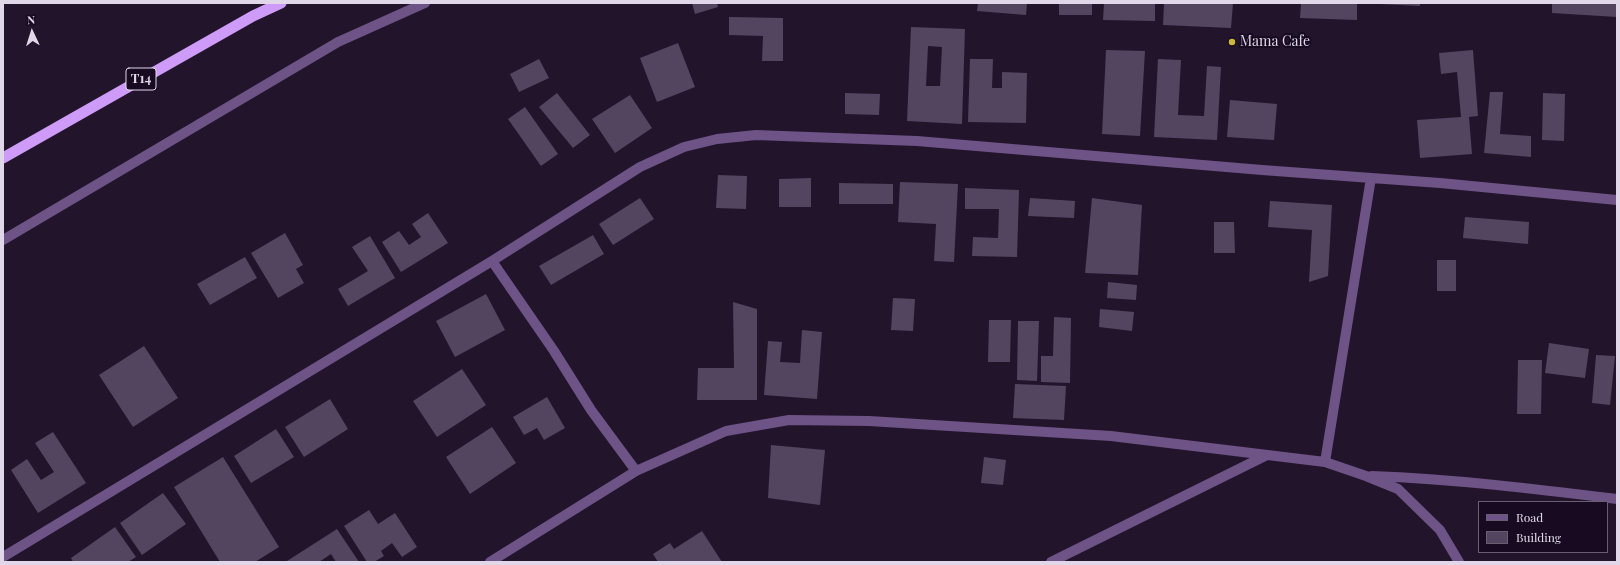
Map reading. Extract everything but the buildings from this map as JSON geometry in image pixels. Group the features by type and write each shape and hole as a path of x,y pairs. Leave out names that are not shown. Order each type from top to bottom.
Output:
{"highway":[{"name":"T14","path":"3,158 253,16 281,3"}],"street":[{"path":"3,240 338,42 425,3"},
{"path":"3,557 492,261 640,167 684,147 717,139 756,135 916,141 1045,153 1454,184 1617,200"},
{"path":"1325,462 1371,178"},
{"path":"492,261 554,351 591,410 636,471"},
{"path":"490,562 636,471 726,431 789,420 869,420 1111,436 1226,449 1265,456 1325,462 1398,489 1440,530 1459,562"},
{"path":"1051,562 1265,456"},
{"path":"1366,476 1421,478 1617,499"}],"place":[{"name":"Mama Cafe","path":"1232,42"}]}
